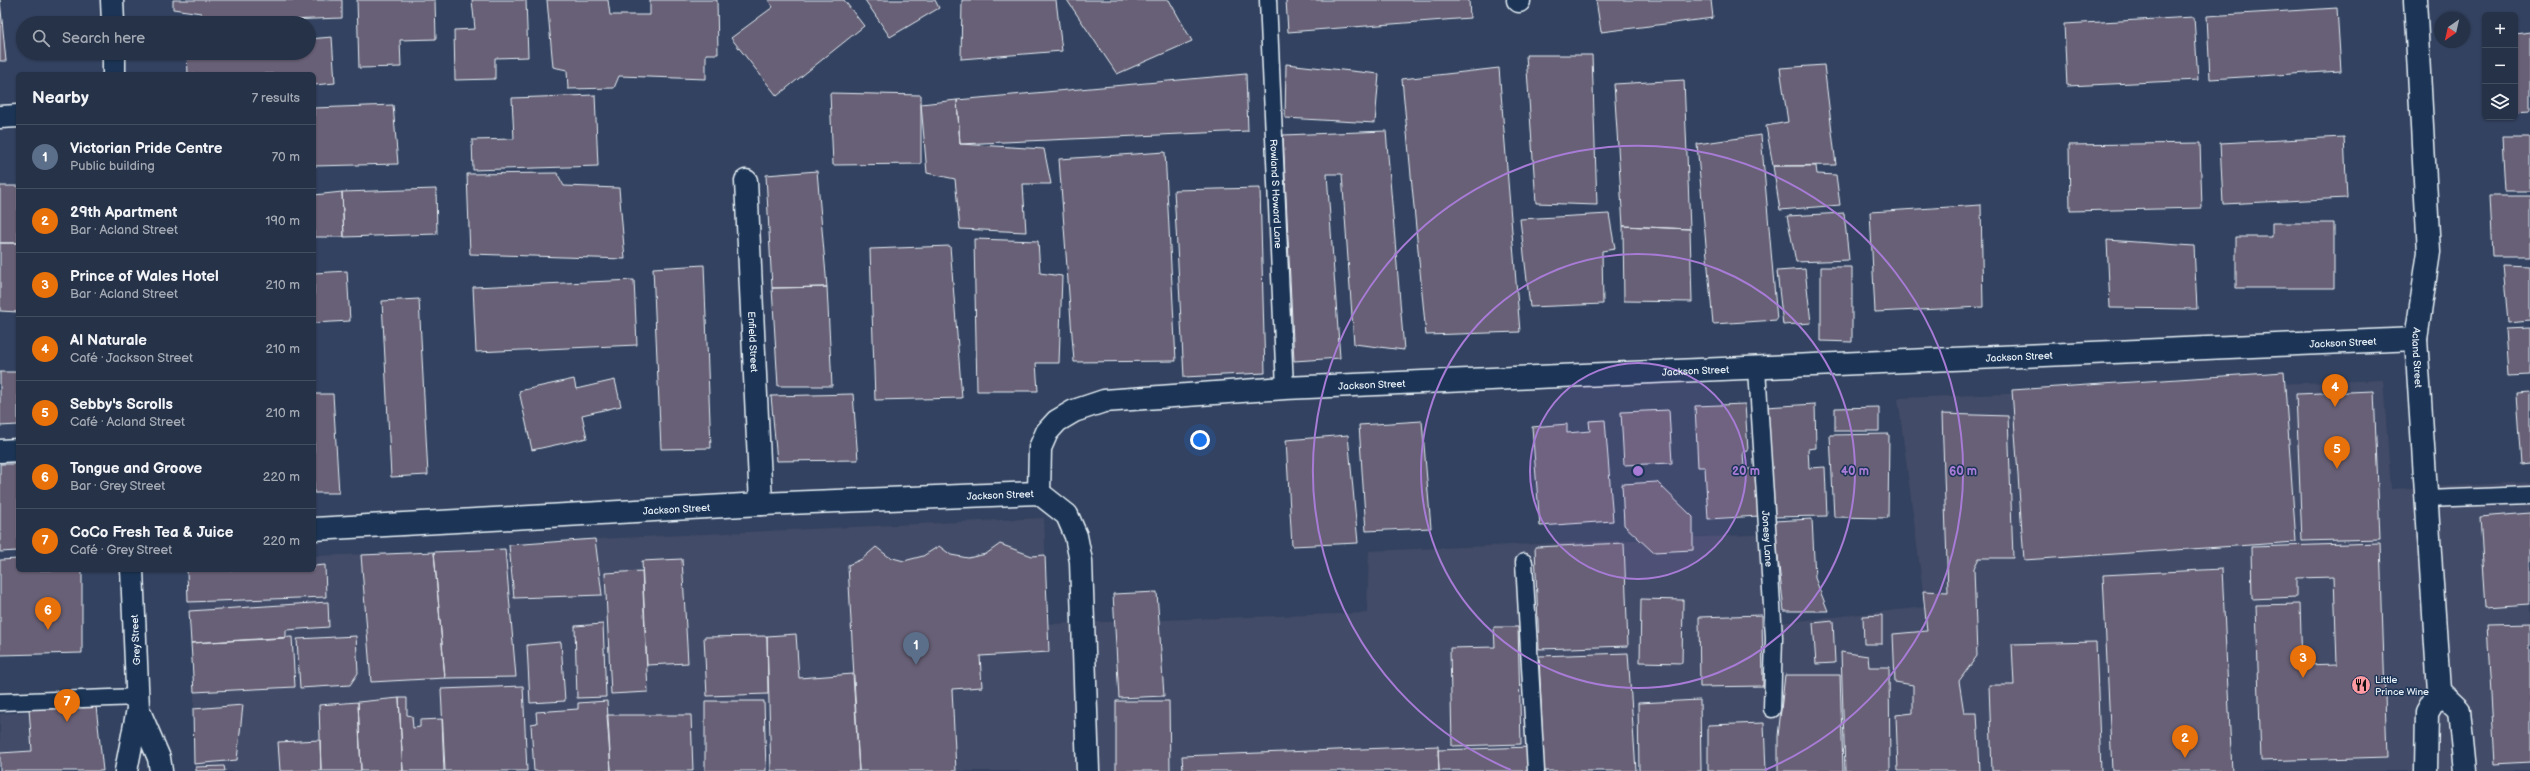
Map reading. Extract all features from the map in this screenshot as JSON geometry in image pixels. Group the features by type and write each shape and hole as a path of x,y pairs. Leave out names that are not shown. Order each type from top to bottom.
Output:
{"street":[{"path":"112,0 113,16"},
{"name":"Acland Street","path":"2415,0 2429,252 2416,339 2439,691"},
{"path":"114,60 114,72"},
{"path":"0,117 16,116"},
{"name":"Enfield Street","path":"746,181 761,504"},
{"name":"Jackson Street","path":"1039,493 1040,448 1047,432 1057,421 1074,411 1104,401 1285,388 1757,369 2416,339"},
{"path":"0,451 16,450"},
{"name":"Jackson Street","path":"316,530 761,504 1039,493 1067,515 1076,536 1081,561 1081,609 1088,771"},
{"name":"Grey Street","path":"126,771 138,703 132,572"},
{"path":"2426,771 2427,712 2439,691 2459,710 2465,771"},
{"name":"Grey Street","path":"138,703 159,758 160,771"}],"lane":[{"name":"Rowland S Howard Lane","path":"1268,0 1285,388"},
{"name":"Jonesy Lane","path":"1757,369 1774,637 1772,709"},
{"path":"2427,499 2530,495"},
{"path":"1524,562 1536,771"},
{"path":"0,702 138,703"}],"shaded area":[{"path":"2383,380 2391,489 2530,482 2530,771 194,771 194,692 187,572 316,572 316,556 505,549 598,539 1044,518 1048,624 1367,613 1369,551 1774,534 1779,623 1925,607 1898,398"},
{"path":"88,707 96,771 0,771 0,714"}],"building":[{"path":"0,0 6,61 0,61"},
{"path":"173,0 342,0 342,18 316,19 316,16 202,16 201,13 173,9"},
{"path":"357,0 435,0 436,39 400,40 401,67 359,68"},
{"path":"472,0 526,0 528,57 495,58 495,79 455,80 454,30 475,29"},
{"path":"547,0 608,0 610,15 650,15 650,0 717,0 718,54 706,54 706,79 619,76 614,88 568,89 567,70 553,67"},
{"path":"768,0 844,0 864,26 777,96 731,38 773,7"},
{"path":"865,0 935,0 939,8 890,37"},
{"path":"962,0 1056,0 1062,51 961,59"},
{"path":"1067,0 1169,0 1192,41 1117,74"},
{"path":"1286,0 1469,0 1470,18 1288,32"},
{"path":"1596,0 1711,0 1713,18 1601,32"},
{"path":"2337,8 2341,71 2210,79 2207,16"},
{"path":"2194,17 2198,80 2067,86 2064,24"},
{"path":"2530,32 2530,111 2518,112 2518,34"},
{"path":"332,37 335,83 316,85 316,72 188,72 187,60 316,60 316,38"},
{"path":"1526,55 1592,55 1597,205 1536,203"},
{"path":"1286,64 1379,74 1375,123 1285,118"},
{"path":"1824,65 1836,165 1773,166 1766,126 1788,122 1780,68"},
{"path":"1499,68 1520,332 1426,335 1402,79"},
{"path":"1246,74 1248,131 960,144 957,100"},
{"path":"1684,80 1690,229 1623,226 1614,84"},
{"path":"830,93 921,95 921,164 833,165"},
{"path":"595,95 598,166 473,170 472,140 514,139 512,98"},
{"path":"957,100 960,144 1044,149 1051,184 1023,184 1026,232 960,229 955,179 927,173 921,104"},
{"path":"393,105 398,164 316,166 316,108"},
{"path":"1386,131 1404,350 1354,344 1342,174 1327,174 1340,358 1294,361 1283,135"},
{"path":"1761,135 1777,320 1713,324 1697,144"},
{"path":"2344,137 2347,198 2223,204 2220,143"},
{"path":"2502,137 2530,137 2530,191 2505,191"},
{"path":"2200,143 2202,208 2070,211 2069,145"},
{"path":"1165,152 1176,361 1074,362 1059,159"},
{"path":"1773,166 1816,166 1817,174 1836,175 1840,205 1780,210"},
{"path":"817,171 827,287 772,288 766,175"},
{"path":"557,173 564,186 619,188 625,259 470,254 467,174"},
{"path":"0,186 16,186 16,243 0,243"},
{"path":"1260,188 1265,373 1184,377 1174,190"},
{"path":"436,189 437,234 344,237 342,192"},
{"path":"342,192 344,237 316,237 316,195"},
{"path":"2489,196 2530,196 2530,256 2492,256"},
{"path":"1981,205 1983,307 1875,312 1870,212"},
{"path":"1844,213 1849,260 1796,262 1787,216"},
{"path":"1609,214 1615,249 1602,251 1603,304 1530,307 1520,219"},
{"path":"2272,223 2334,223 2334,288 2236,288 2236,237 2272,237"},
{"path":"1623,226 1690,229 1692,302 1624,301"},
{"path":"974,239 1038,241 1040,273 1062,276 1059,363 1036,363 1038,391 977,391"},
{"path":"2107,240 2194,246 2197,309 2110,308"},
{"path":"0,243 16,243 16,312 0,311"},
{"path":"950,246 962,398 875,400 870,249"},
{"path":"704,265 711,448 661,449 653,268"},
{"path":"2503,265 2530,266 2530,321 2508,323"},
{"path":"1821,267 1852,267 1852,342 1821,341"},
{"path":"1805,269 1811,323 1783,325 1777,271"},
{"path":"347,271 350,321 316,323 316,273"},
{"path":"634,280 637,345 476,352 473,287"},
{"path":"827,287 832,386 778,386 772,288"},
{"path":"419,299 428,475 391,477 382,301"},
{"path":"2530,328 2530,375 2508,376 2505,329"},
{"path":"0,372 16,372 16,425 0,426"},
{"path":"2284,372 2296,542 2024,560 2012,390"},
{"path":"574,379 576,389 615,380 621,406 582,415 587,438 532,450 519,391"},
{"path":"2374,391 2380,539 2302,541 2296,394"},
{"path":"2530,393 2530,464 2521,465 2516,394"},
{"path":"316,394 333,394 339,493 316,493"},
{"path":"853,394 858,460 777,461 771,396"},
{"path":"1745,404 1748,451 1743,452 1744,469 1756,469 1759,516 1708,519 1705,467 1698,467 1695,406"},
{"path":"1815,404 1816,448 1808,449 1809,468 1825,467 1827,516 1770,517 1765,407"},
{"path":"1879,407 1879,431 1835,431 1835,408"},
{"path":"1669,410 1672,463 1624,465 1621,412"},
{"path":"1942,414 2008,416 2013,558 1979,558 1974,568 1977,656 1959,681 1964,713 1977,713 1980,771 1898,771 1896,715 1913,713 1913,685 1895,682 1893,634 1927,631 1923,591 1948,592"},
{"path":"1605,420 1613,521 1540,526 1532,427 1567,424 1567,433 1590,431 1589,421"},
{"path":"1422,421 1431,528 1366,531 1359,425"},
{"path":"1889,434 1888,518 1834,517 1830,435"},
{"path":"1348,435 1358,543 1292,546 1286,440"},
{"path":"0,464 16,464 16,551 0,552"},
{"path":"1657,482 1693,517 1693,550 1653,552 1624,525 1622,484"},
{"path":"2530,513 2530,604 2486,607 2480,517"},
{"path":"1812,519 1815,578 1828,611 1784,611 1774,521"},
{"path":"595,539 602,595 514,598 509,545"},
{"path":"1624,543 1628,646 1539,649 1535,547"},
{"path":"2380,543 2387,757 2261,761 2256,605 2300,604 2302,665 2337,664 2334,577 2296,578 2296,597 2252,599 2251,547"},
{"path":"1000,544 1032,556 1045,555 1049,652 980,656 982,687 952,689 956,771 859,771 848,565 862,559 876,547 889,557 904,561 923,556 939,546 951,555 968,558 986,554"},
{"path":"505,549 516,677 445,678 434,552"},
{"path":"434,552 445,678 371,682 361,555"},
{"path":"16,559 16,572 82,572 82,653 0,655 0,560"},
{"path":"682,559 688,663 647,665 642,561"},
{"path":"325,565 326,597 188,602 187,572 316,572 316,566"},
{"path":"2222,569 2232,771 2112,771 2103,575"},
{"path":"642,571 648,692 611,694 605,573"},
{"path":"1157,592 1164,696 1119,698 1113,594"},
{"path":"1641,599 1683,600 1682,663 1640,662"},
{"path":"328,602 329,627 286,630 286,638 191,643 189,611"},
{"path":"1762,615 1763,686 1700,687 1699,617"},
{"path":"1882,615 1882,644 1864,644 1863,616"},
{"path":"1833,621 1835,663 1816,664 1813,623"},
{"path":"603,624 606,697 577,698 575,626"},
{"path":"2530,624 2530,762 2495,764 2487,625"},
{"path":"1494,627 1518,627 1521,744 1452,746 1450,648 1495,647"},
{"path":"796,634 799,678 853,674 859,771 771,771 767,636"},
{"path":"356,636 358,673 350,685 300,688 297,639"},
{"path":"767,636 768,694 707,696 704,637"},
{"path":"292,637 295,687 194,692 191,643"},
{"path":"561,642 565,701 530,703 527,645"},
{"path":"2096,642 2101,771 1992,771 1989,685 2014,685 2012,644"},
{"path":"1841,652 1868,656 1869,667 1889,667 1890,771 1845,771"},
{"path":"1628,653 1636,771 1544,771 1539,656"},
{"path":"1785,675 1840,675 1843,771 1778,771 1778,736"},
{"path":"523,686 527,771 445,771 441,689"},
{"path":"399,698 403,771 361,771 358,702"},
{"path":"399,698 407,698 407,715 412,716 413,728 420,727 420,720 442,719 444,771 403,771"},
{"path":"1700,700 1701,771 1639,771 1638,703"},
{"path":"607,701 611,771 534,771 531,724 537,723 536,712 578,709 578,703"},
{"path":"705,701 764,701 766,771 705,771"},
{"path":"1116,701 1169,701 1170,771 1116,771"},
{"path":"358,702 361,771 321,771 319,705"},
{"path":"243,705 237,760 194,764 193,709"},
{"path":"96,706 103,771 0,771 0,753 32,751 29,708"},
{"path":"607,715 691,715 693,771 611,771"},
{"path":"1764,723 1766,771 1708,771 1708,725"},
{"path":"320,740 321,771 280,771 278,742"},
{"path":"1438,746 1439,771 1183,771 1182,756"},
{"path":"1532,747 1533,771 1439,771 1438,750"},
{"path":"224,766 225,771 196,771 196,767"}],"place":[{"name":"Al Naturale","path":"2335,407"},
{"name":"Sebby's Scrolls","path":"2337,469"},
{"name":"Tongue and Groove","path":"48,630"},
{"name":"Victorian Pride Centre","path":"916,665"},
{"name":"Prince of Wales Hotel","path":"2303,678"},
{"name":"Little Prince Wine","path":"2361,685"},
{"name":"CoCo Fresh Tea & Juice","path":"67,722"},
{"name":"29th Apartment","path":"2185,758"}]}
